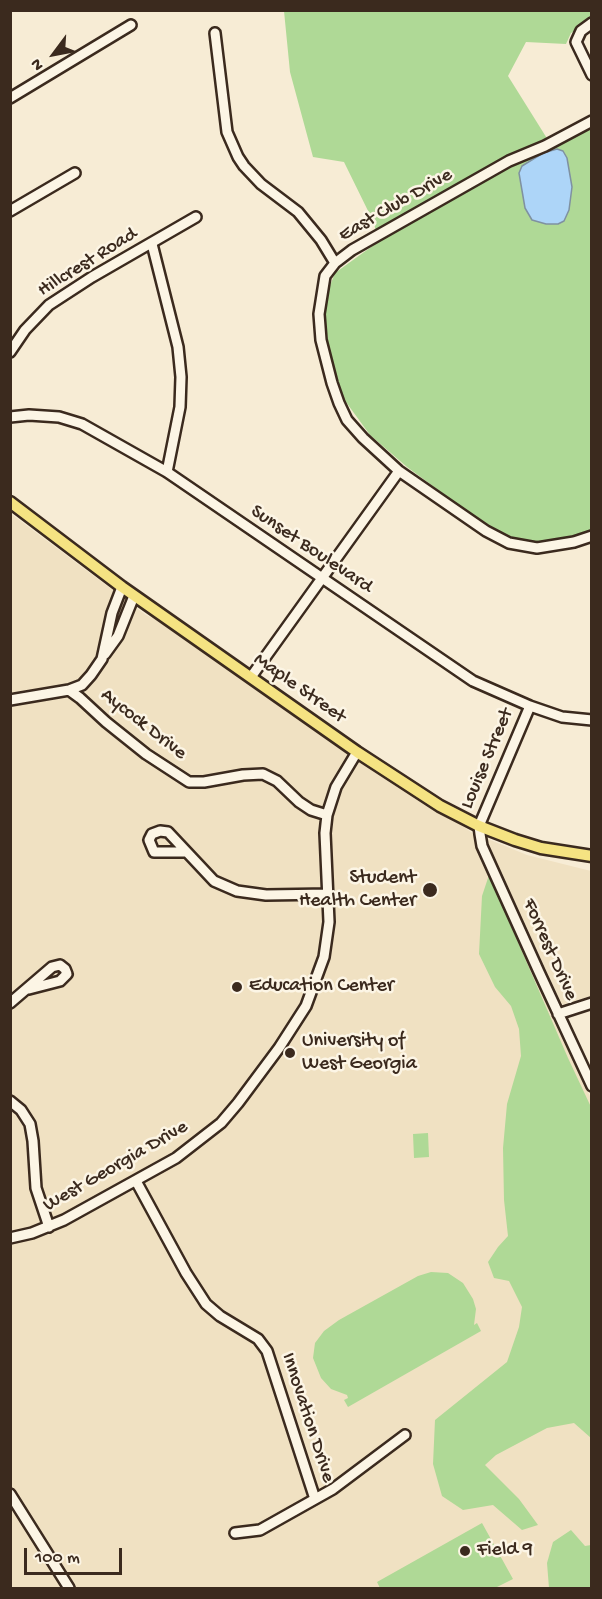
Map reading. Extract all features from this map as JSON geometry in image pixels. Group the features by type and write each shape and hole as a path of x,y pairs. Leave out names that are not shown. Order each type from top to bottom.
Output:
{"main road":[{"name":"Maple Street","path":"10,502 134,596 357,752 440,806 479,826 541,848 591,856"}],"street":[{"path":"591,22 581,31 576,42 591,75"},
{"path":"10,98 131,25"},
{"path":"215,33 227,132 238,157 261,184 298,212 321,240 335,263"},
{"name":"East Club Drive","path":"591,122 545,146 509,160 351,250 335,263 325,276 319,314 321,340 332,383 347,420 399,471 486,531 509,543 537,548 574,542 591,536"},
{"path":"10,211 75,173"},
{"name":"Hillcrest Road","path":"10,352 25,330 50,305 92,277 196,217"},
{"path":"152,244 178,346 181,377 180,407 167,472"},
{"name":"Sunset Boulevard","path":"10,417 29,415 59,417 82,424 167,472 473,681 530,706 562,717 591,720"},
{"path":"251,677 399,471"},
{"path":"102,659 112,613 122,587"},
{"path":"10,700 69,690 82,685 118,636 134,596"},
{"name":"Aycock Drive","path":"69,690 141,750 189,782 263,774 278,781 298,802 311,810 327,815"},
{"name":"Louise Street","path":"479,826 530,706"},
{"name":"West Georgia Drive","path":"10,1238 49,1227 176,1158 221,1123 285,1038 306,1006 324,957 329,922 325,833 327,815 336,787 357,752"},
{"name":"Forrest Drive","path":"479,826 483,846 591,1086"},
{"path":"186,852 214,881 237,891 266,895 329,894"},
{"path":"10,1003 29,989"},
{"path":"558,1014 591,1003"},
{"path":"10,1101 21,1110 30,1124 36,1188 49,1227"},
{"name":"Innovation Drive","path":"136,1181 186,1273 206,1304 220,1316 258,1339 267,1351 315,1499"},
{"path":"235,1533 260,1530 333,1489 405,1435"},
{"path":"10,1494 69,1588"}],"shaded area":[{"name":"University of West Georgia","path":"10,513 146,615 171,627 471,832 527,855 591,871 591,996 548,1009 591,1098 591,1588 11,1588"}],"green space":[{"path":"284,11 591,11 591,21 571,33 566,44 526,42 508,76 553,148 591,127 591,530 562,540 534,543 505,535 464,509 407,467 370,435 343,398 329,349 323,303 335,273 378,242 374,223 344,162 313,157 290,72"},
{"path":"489,875 591,1107 591,1438 574,1423 547,1428 496,1455 485,1465 519,1499 538,1525 522,1530 493,1505 463,1510 442,1496 433,1464 435,1420 507,1362 519,1327 522,1307 509,1281 494,1278 488,1262 508,1236 504,1200 503,1148 507,1104 521,1056 519,1029 511,1006 495,987 479,954 482,896"},
{"path":"428,1133 429,1157 414,1158 413,1134"},
{"path":"431,1272 448,1273 463,1283 476,1309 474,1325 477,1323 481,1331 348,1407 344,1400 348,1398 347,1395 331,1389 321,1378 313,1358 315,1343 324,1331 339,1320 418,1276"},
{"name":"Field 9","path":"482,1523 513,1579 495,1588 380,1588 377,1582"},
{"path":"571,1530 585,1546 591,1545 591,1588 549,1588 547,1563 553,1542"}],"water":[{"path":"557,149 563,151 567,158 572,187 569,210 564,221 558,224 546,224 532,220 525,208 519,173 522,166 543,153"}],"place":[{"name":"Student Health Center","path":"430,890"},
{"name":"Education Center","path":"237,987"},
{"name":"University of West Georgia","path":"290,1053"},
{"name":"Field 9","path":"465,1551"}]}
